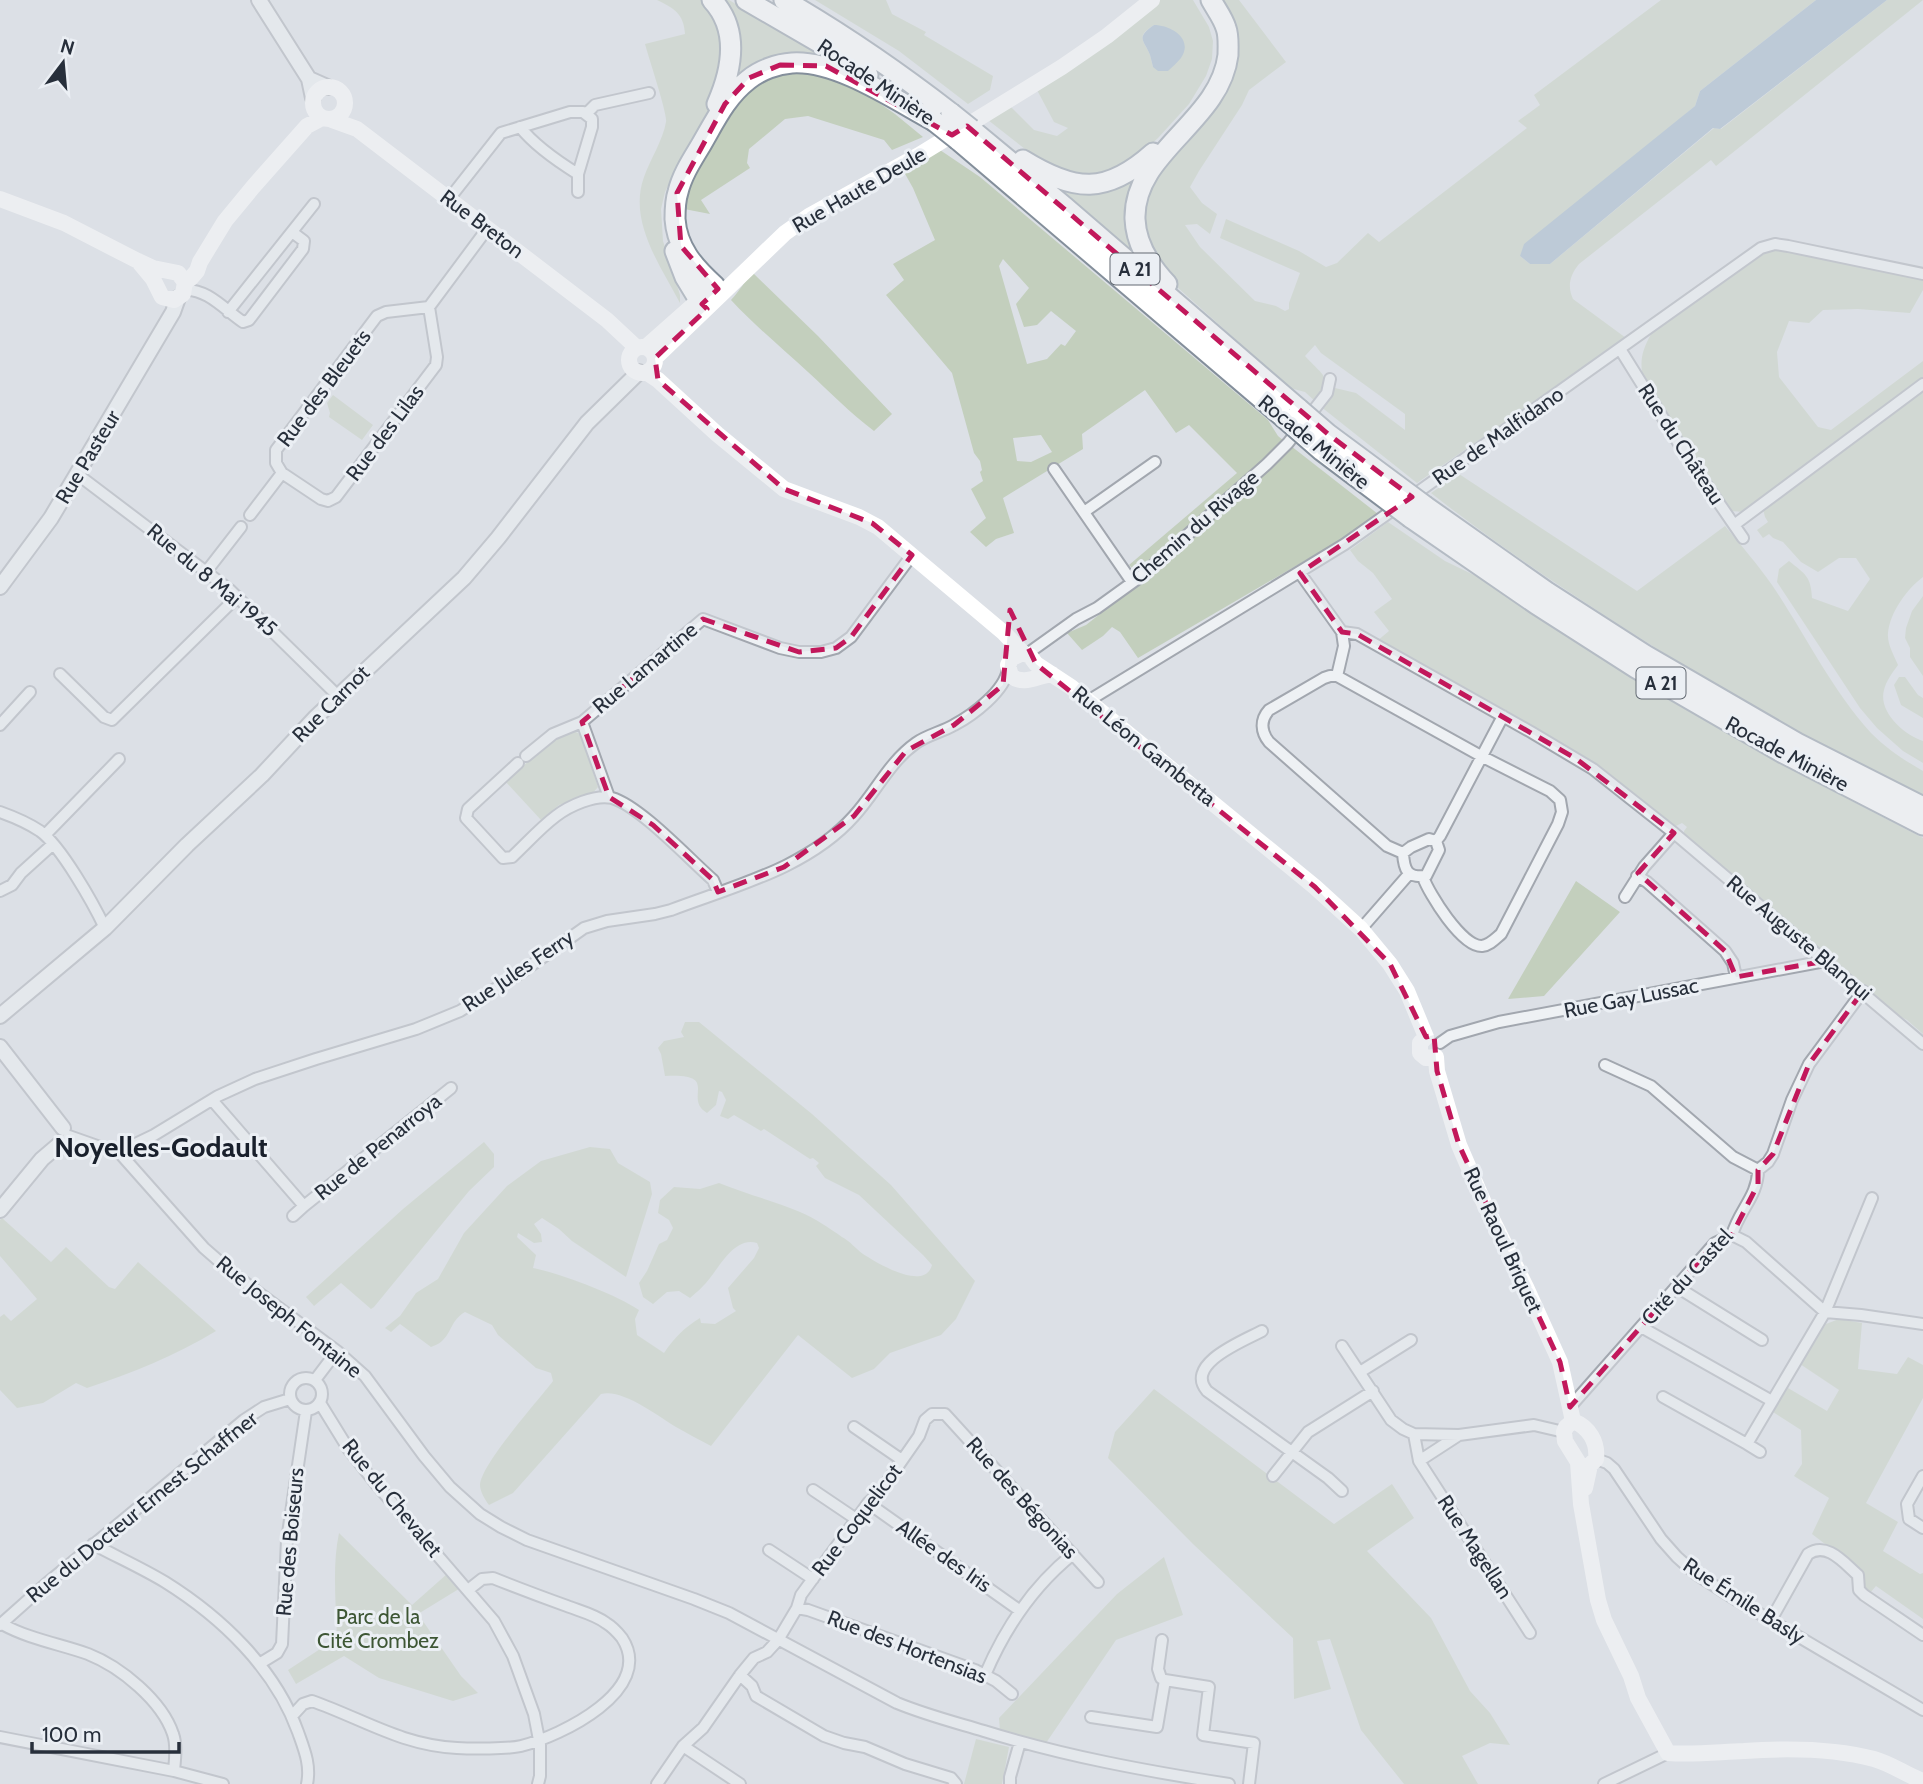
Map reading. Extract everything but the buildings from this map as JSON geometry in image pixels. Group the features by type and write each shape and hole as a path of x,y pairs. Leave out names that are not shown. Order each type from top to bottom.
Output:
{"highway":[{"path":"703,304 690,288 676,257 668,216 676,179 717,104 730,63 729,29 712,0"},
{"name":"Rocade Minière","path":"746,0 943,117"},
{"name":"Rocade Minière","path":"784,0 886,64 943,117 1065,207 1212,335 1291,413"},
{"path":"965,134 1067,182 1098,184 1129,172 1154,153 1179,125 1215,74 1219,52 1217,30 1201,0"},
{"path":"1211,0 1227,30 1227,56 1223,75 1207,103 1146,176 1137,197 1135,213 1137,236 1151,265 1212,335"},
{"path":"715,286 687,257 681,246 675,219 675,204 687,169 725,104 749,78 780,65 794,63 826,66 943,117"},
{"name":"Rocade Minière","path":"965,134 1291,413 1328,434 1418,512 1536,604 1636,668 1783,753 1923,825"},
{"name":"Rocade Minière","path":"1418,512 1645,655 1797,743 1923,807"}],"main road":[{"name":"Rue Haute Deule","path":"646,363 681,333 715,286 780,226 1021,85 1076,49 1139,0"},
{"name":"Rue Haute Deule","path":"646,363 703,304 785,233 809,216 919,155 1052,74 1107,36 1152,0"},
{"path":"327,87 342,93 346,104 341,114 320,111 316,93 327,87"},
{"name":"Rue Breton","path":"346,104 357,129"},
{"path":"0,199 64,223 178,281 225,221 320,111"},
{"name":"Rue Breton","path":"320,111 357,129 607,320 646,363"},
{"name":"Rue Léon Gambetta","path":"646,363 718,434 784,489 872,523 1009,637 1023,665 1052,674 1063,681 1235,820"},
{"name":"Rue Raoul Briquet","path":"1235,820 1361,929 1390,964 1407,991 1434,1046 1437,1071 1459,1145 1474,1182 1560,1362 1569,1420 1567,1446 1588,1462"},
{"path":"1569,1420 1583,1426 1594,1439 1597,1454 1588,1462 1581,1504 1598,1600 1638,1698 1668,1753 1692,1755 1771,1749 1825,1751 1874,1759 1892,1765 1923,1782"}],"street":[{"path":"259,0 309,79 320,111"},
{"path":"309,79 327,87"},
{"path":"586,114 595,105 649,93"},
{"path":"449,199 501,133 570,112 583,112 592,119 578,174 578,192"},
{"path":"520,127 529,138 578,174"},
{"path":"228,312 314,204"},
{"path":"429,307 487,229"},
{"path":"178,281 201,287 228,312 243,322 248,320 303,249 304,241 292,232"},
{"name":"Rue de Malfidano","path":"1088,701 1355,537 1750,256 1770,245 1788,246 1923,274"},
{"path":"178,281 206,294"},
{"name":"Rue Pasteur","path":"0,587 51,518 131,384 166,321 166,307 178,281"},
{"name":"Rue des Lilas","path":"282,473 321,499 328,501 337,497 436,365 438,357 429,307"},
{"name":"Rue des Bleuets","path":"250,515 282,473 276,463 276,450 377,316 386,312 429,307"},
{"name":"Rue du Château","path":"1620,349 1686,455 1743,538"},
{"name":"Rue Carnot","path":"0,1016 105,928 187,845 262,775 338,696 464,578 587,423 646,363"},
{"name":"Chemin du Rivage","path":"1023,665 1076,619 1097,608 1132,582 1274,457 1327,393 1330,379"},
{"path":"1734,525 1923,384"},
{"path":"1084,512 1155,462"},
{"path":"1054,469 1132,582"},
{"name":"Rue du 8 Mai 1945","path":"78,474 237,597 338,696"},
{"path":"206,572 241,527"},
{"name":"Rue Lamartine","path":"582,722 703,619 780,648 799,652 821,652 836,648 851,637 912,555"},
{"path":"1300,573 1342,632 1343,646 1337,676"},
{"path":"60,674 104,717 112,720 237,597"},
{"name":"Rue Auguste Blanqui","path":"1342,632 1356,634 1593,769 1674,833 1923,1044"},
{"name":"Rue Jules Ferry","path":"117,1150 139,1143 212,1100 255,1079 416,1029 460,1011 584,928 607,921 655,915 784,866 826,841 854,816 906,751 918,741 954,725 976,710 1023,665"},
{"path":"1403,853 1387,846 1269,742 1262,725 1269,710 1324,678 1337,676 1550,791 1560,800 1562,812 1558,824 1501,934 1491,943 1480,946 1461,935 1427,888 1423,877"},
{"path":"0,725 30,692"},
{"path":"1436,841 1503,716"},
{"path":"609,797 582,722 553,734 468,809 466,818 503,858 512,857 569,808 609,797 622,802 653,825 713,880 719,892"},
{"path":"45,835 119,759"},
{"path":"0,813 11,816 45,835 59,851 105,928"},
{"path":"1625,897 1637,876 1674,833"},
{"path":"1403,853 1429,839 1436,841"},
{"path":"1403,853 1403,863 1409,874 1416,877 1426,876 1439,850 1436,841"},
{"path":"0,891 12,885 21,873 53,844"},
{"path":"1361,929 1409,874"},
{"path":"1637,876 1725,951 1733,963 1736,977"},
{"name":"Rue Gay Lussac","path":"1434,1046 1450,1036 1499,1022 1825,961"},
{"name":"Cité du Castel","path":"1569,1420 1641,1327 1715,1242 1732,1235 1735,1223 1758,1184 1758,1170 1773,1154 1792,1100 1809,1064 1863,991"},
{"path":"0,1047 51,1114 61,1134 117,1150"},
{"path":"1605,1065 1650,1086 1733,1157 1758,1170"},
{"name":"Rue de Penarroya","path":"293,1216 452,1088"},
{"name":"Rue de Penarroya","path":"212,1100 304,1206"},
{"path":"0,1210 61,1134"},
{"name":"Rue Joseph Fontaine","path":"117,1150 204,1248 234,1275 337,1351 365,1376 438,1474 480,1514 501,1527 527,1540 719,1609 897,1703 923,1714 1020,1742 1148,1771 1230,1784"},
{"path":"1747,1444 1825,1312 1872,1198"},
{"path":"1732,1235 1746,1242 1825,1312 1923,1324"},
{"path":"1677,1287 1762,1340"},
{"path":"1641,1327 1772,1401"},
{"path":"1262,1331 1214,1357 1202,1373 1201,1381 1207,1391 1328,1478 1342,1491"},
{"path":"1360,1372 1411,1340"},
{"path":"1342,1346 1391,1420 1414,1434 1459,1434 1569,1420"},
{"path":"315,1380 337,1351"},
{"path":"305,1377 315,1380 322,1388 320,1404 306,1411 296,1407 290,1399 290,1389 296,1381 305,1377"},
{"path":"1273,1476 1308,1432 1373,1391"},
{"path":"1663,1397 1760,1452"},
{"name":"Rue du Docteur Ernest Schaffner","path":"1,1625 93,1544 244,1420 264,1407 290,1399"},
{"name":"Rue du Chevalet","path":"320,1404 349,1450 376,1484 494,1621 513,1656 534,1714 539,1740 538,1784"},
{"name":"Rue des Boiseurs","path":"259,1664 276,1653 282,1644 287,1539 306,1411"},
{"name":"Rue Coquelicot","path":"778,1640 797,1608 800,1595 868,1503 880,1492 919,1436 925,1420 932,1414 945,1415"},
{"name":"Rue des Bégonias","path":"945,1415 1098,1582"},
{"path":"854,1427 902,1460"},
{"path":"1414,1434 1419,1461 1459,1434"},
{"name":"Rue Magellan","path":"1419,1461 1530,1633"},
{"name":"Rue Émile Basly","path":"1588,1462 1607,1463 1614,1469 1645,1517 1678,1558 1696,1574 1923,1710"},
{"path":"1923,1476 1907,1504 1909,1519 1923,1528"},
{"path":"813,1490 856,1519"},
{"name":"Allée des Iris","path":"868,1503 1019,1610"},
{"path":"93,1544 164,1581 211,1614 259,1664 292,1716 307,1760 307,1784"},
{"path":"769,1550 813,1578"},
{"path":"1769,1619 1808,1554 1814,1550 1825,1550 1858,1575 1859,1590 1864,1595 1923,1635"},
{"path":"985,1675 1019,1610 1058,1566 1073,1554"},
{"path":"292,1716 303,1704 312,1701 402,1739 427,1745 460,1749 519,1746 581,1721 605,1704 619,1689 628,1673 629,1654 621,1637 606,1622 493,1578 482,1579 468,1590"},
{"name":"Rue des Hortensias","path":"797,1608 985,1675 1012,1694"},
{"path":"1,1625 89,1655 114,1668 143,1690 158,1707 174,1736 174,1772"},
{"path":"657,1784 683,1746 703,1728 754,1658 767,1652 778,1640"},
{"path":"1162,1640 1158,1673 1161,1678 1209,1687 1203,1735 1254,1742 1249,1784"},
{"path":"740,1675 752,1686 756,1696 824,1735 951,1778 956,1784"},
{"path":"1091,1717 1157,1727 1165,1680"},
{"path":"0,1737 223,1784"},
{"path":"1010,1784 1020,1742"},
{"path":"683,1746 740,1784"},
{"path":"1604,1784 1668,1753"},
{"path":"1145,1784 1148,1771"},
{"path":"1622,1784 1628,1772"}],"highlighted area":[{"path":"780,65 826,66 952,135 967,126 1328,434 1412,497 1300,573 1342,632 1357,634 1575,758 1674,833 1638,873 1725,951 1736,977 1825,961 1863,991 1809,1064 1773,1154 1758,1170 1758,1184 1732,1235 1715,1243 1570,1407 1560,1362 1459,1145 1437,1071 1434,1035 1426,1037 1390,964 1315,887 1036,664 1010,610 1003,685 954,725 906,751 854,816 784,867 718,892 713,880 653,825 609,797 582,722 694,626 703,619 799,652 836,648 851,637 912,555 872,523 784,489 658,380 655,358 707,309 702,304 718,289 681,246 677,193 725,104 749,78"}],"green space":[{"path":"657,0 706,0 726,34 710,107 665,192 661,209 663,241 680,295 680,303 648,242 640,210 644,177 666,122 645,44 685,34 683,21 677,12"},
{"path":"716,0 729,0 824,56 826,63 800,59 734,88"},
{"path":"815,0 886,0 892,14 926,32 924,35 993,76 990,90 968,104 899,51"},
{"path":"1159,0 1193,0 1209,27 1213,41 1212,59 1206,76 1189,104 1130,164 1089,178 1044,164 988,120 1010,106 1034,130 1057,136 1068,128 1054,122 1037,90","holes":["1154,25 1153,67 1143,36"]},
{"path":"1218,0 1239,0 1286,62 1249,90 1190,187 1202,203 1217,214 1210,234 1197,224 1185,225 1200,247 1255,301 1285,311 1289,309 1300,273 1220,238 1226,219 1299,251 1326,267 1337,263 1368,233 1379,242 1527,128 1518,121 1540,105 1534,95 1661,0 1816,0 1700,91 1695,106 1520,256 1530,264 1550,264 1714,128 1721,129 1887,0 1923,0 1716,166 1711,160 1579,264 1570,281 1573,299 1626,338 1417,483 1320,406 1335,388 1356,393 1405,430 1405,414 1321,353 1315,345 1305,356 1324,377 1324,387 1317,403 1305,392 1290,388 1160,270 1144,238 1144,193 1224,88"},
{"path":"809,69 859,89 923,137 892,150 884,140 808,116 785,119 749,149 747,163 750,168 701,200 710,214 679,208 680,196 728,107 766,73"},
{"path":"940,150 980,177 1268,420 1284,441 1139,569 1137,566 1133,569 1129,565 1237,473 1189,425 1176,433 1145,390 1082,434 1083,449 1003,498 1014,533 996,539 986,547 970,532 986,518 971,489 983,481 980,472 982,470 974,453 952,373 886,295 904,280 893,264 935,240 904,172","holes":["1003,259 1029,288 1016,304 1024,327 1037,325 1051,311 1076,331 1065,346 1061,344 1047,359 1027,364 999,266","1041,435 1052,452 1031,462 1017,461 1013,438"]},
{"path":"1138,172 1138,260 1050,181"},
{"path":"1774,250 1787,250 1923,279 1923,290 1910,313 1858,309 1823,310 1809,323 1789,321 1777,352 1779,377 1818,427 1831,430 1923,361 1923,379 1744,512 1731,511 1642,372 1642,357 1651,334 1764,254"},
{"path":"753,273 892,414 874,431 731,300"},
{"path":"1923,392 1923,577 1900,602 1889,625 1889,641 1898,665 1886,683 1883,698 1894,722 1908,734 1923,741 1923,763 1903,751 1877,728 1860,708 1777,582 1779,569 1789,561 1806,576 1812,598 1848,611 1870,579 1856,558 1839,558 1818,572 1801,562 1783,542 1769,534 1763,538 1757,530 1768,522 1763,509"},
{"path":"333,395 373,425 362,440 329,417 327,403"},
{"path":"1291,446 1378,514 1342,539 1138,658 1120,632 1112,627 1082,650 1067,633 1086,625 1143,580"},
{"path":"1459,474 1637,591 1725,526 1772,585 1831,680 1857,716 1883,744 1923,771 1923,795 1800,733 1721,688 1538,571 1431,493"},
{"path":"1388,522 1445,561 1478,577 1657,693 1796,772 1923,838 1923,1034 1684,835 1687,827 1682,823 1670,825 1590,761 1377,641 1389,631 1374,612 1392,599 1373,573 1358,561 1350,550"},
{"path":"1923,596 1923,676 1910,657 1910,648 1905,638 1912,611"},
{"path":"1899,677 1905,677 1923,698 1923,718 1901,705 1894,685"},
{"path":"570,731 580,734 598,787 592,794 559,805 541,820 505,781 548,745"},
{"path":"1576,881 1620,912 1544,996 1508,999"},
{"path":"685,1022 699,1022 812,1114 891,1185 975,1281 956,1319 941,1335 890,1353 874,1369 852,1378 798,1335 711,1446 629,1399 610,1393 601,1394 513,1493 489,1505 480,1487 483,1475 511,1433 553,1381 551,1373 536,1368 498,1335 492,1325 465,1312 442,1341 431,1347 400,1324 391,1332 385,1328 400,1316 416,1293 438,1279 464,1233 507,1186 541,1161 590,1147 610,1149 618,1163 650,1182 652,1194 626,1277 542,1218 534,1224 541,1234 542,1242 534,1243 518,1233 517,1237 536,1255 533,1268 588,1285 639,1310 635,1319 637,1335 664,1353 680,1333 700,1318 701,1323 715,1324 736,1311 728,1288 754,1258 759,1248 757,1243 749,1242 736,1247 690,1298 679,1291 667,1292 653,1304 643,1297 639,1283 659,1244 667,1240 673,1228 669,1220 658,1213 660,1200 674,1187 700,1189 719,1183 806,1214 863,1254 900,1273 920,1276 928,1273 932,1265 859,1195 825,1178 816,1166 819,1163 813,1158 810,1159 764,1129 761,1131 734,1115 728,1119 720,1116 726,1100 722,1092 719,1091 716,1105 707,1113 700,1107 697,1082 682,1076 665,1076 658,1048 664,1041 684,1037 681,1032"},
{"path":"484,1142 494,1154 494,1167 469,1191 374,1307 371,1309 341,1283 314,1306 306,1297 403,1209"},
{"path":"2,1218 51,1262 66,1247 109,1287 115,1289 138,1262 216,1331 137,1370 87,1388 76,1383 43,1403 17,1408 0,1390 0,1317 4,1314 11,1321 37,1299 0,1256"},
{"path":"1839,1319 1862,1323 1858,1369 1897,1374 1908,1357 1923,1365 1923,1398 1866,1503 1898,1522 1883,1551 1920,1574 1923,1573 1923,1619 1876,1586 1870,1593 1851,1579 1855,1567 1812,1534 1829,1498 1794,1476 1802,1464 1801,1430 1773,1412 1788,1388 1827,1411 1839,1390 1800,1364 1826,1324"},
{"path":"1154,1389 1334,1524 1392,1484 1414,1518 1367,1551 1431,1618 1470,1691 1490,1713 1510,1745 1490,1743 1462,1756 1478,1784 1404,1784 1361,1730 1330,1639 1317,1641 1331,1689 1294,1699 1293,1638 1193,1544 1108,1458 1115,1432"},
{"name":"Parc de la Cité Crombez","path":"339,1533 412,1605 447,1574 462,1587 418,1614 461,1676 478,1693 453,1701 379,1678 344,1656 296,1684 288,1670 337,1638 335,1572"},
{"path":"1164,1557 1183,1615 1116,1640 1046,1743 1000,1731 999,1718 1117,1594"},
{"path":"976,1739 1009,1747 1002,1784 964,1784"}],"water":[{"path":"1816,0 1887,0 1720,129 1713,128 1550,264 1530,264 1520,256 1524,244 1695,106 1700,91"},
{"path":"1154,25 1173,30 1183,39 1185,45 1181,58 1168,71 1158,71 1153,67 1143,39 1145,33"}],"district":[{"name":"Noyelles-Godault","path":"161,1147"}]}
